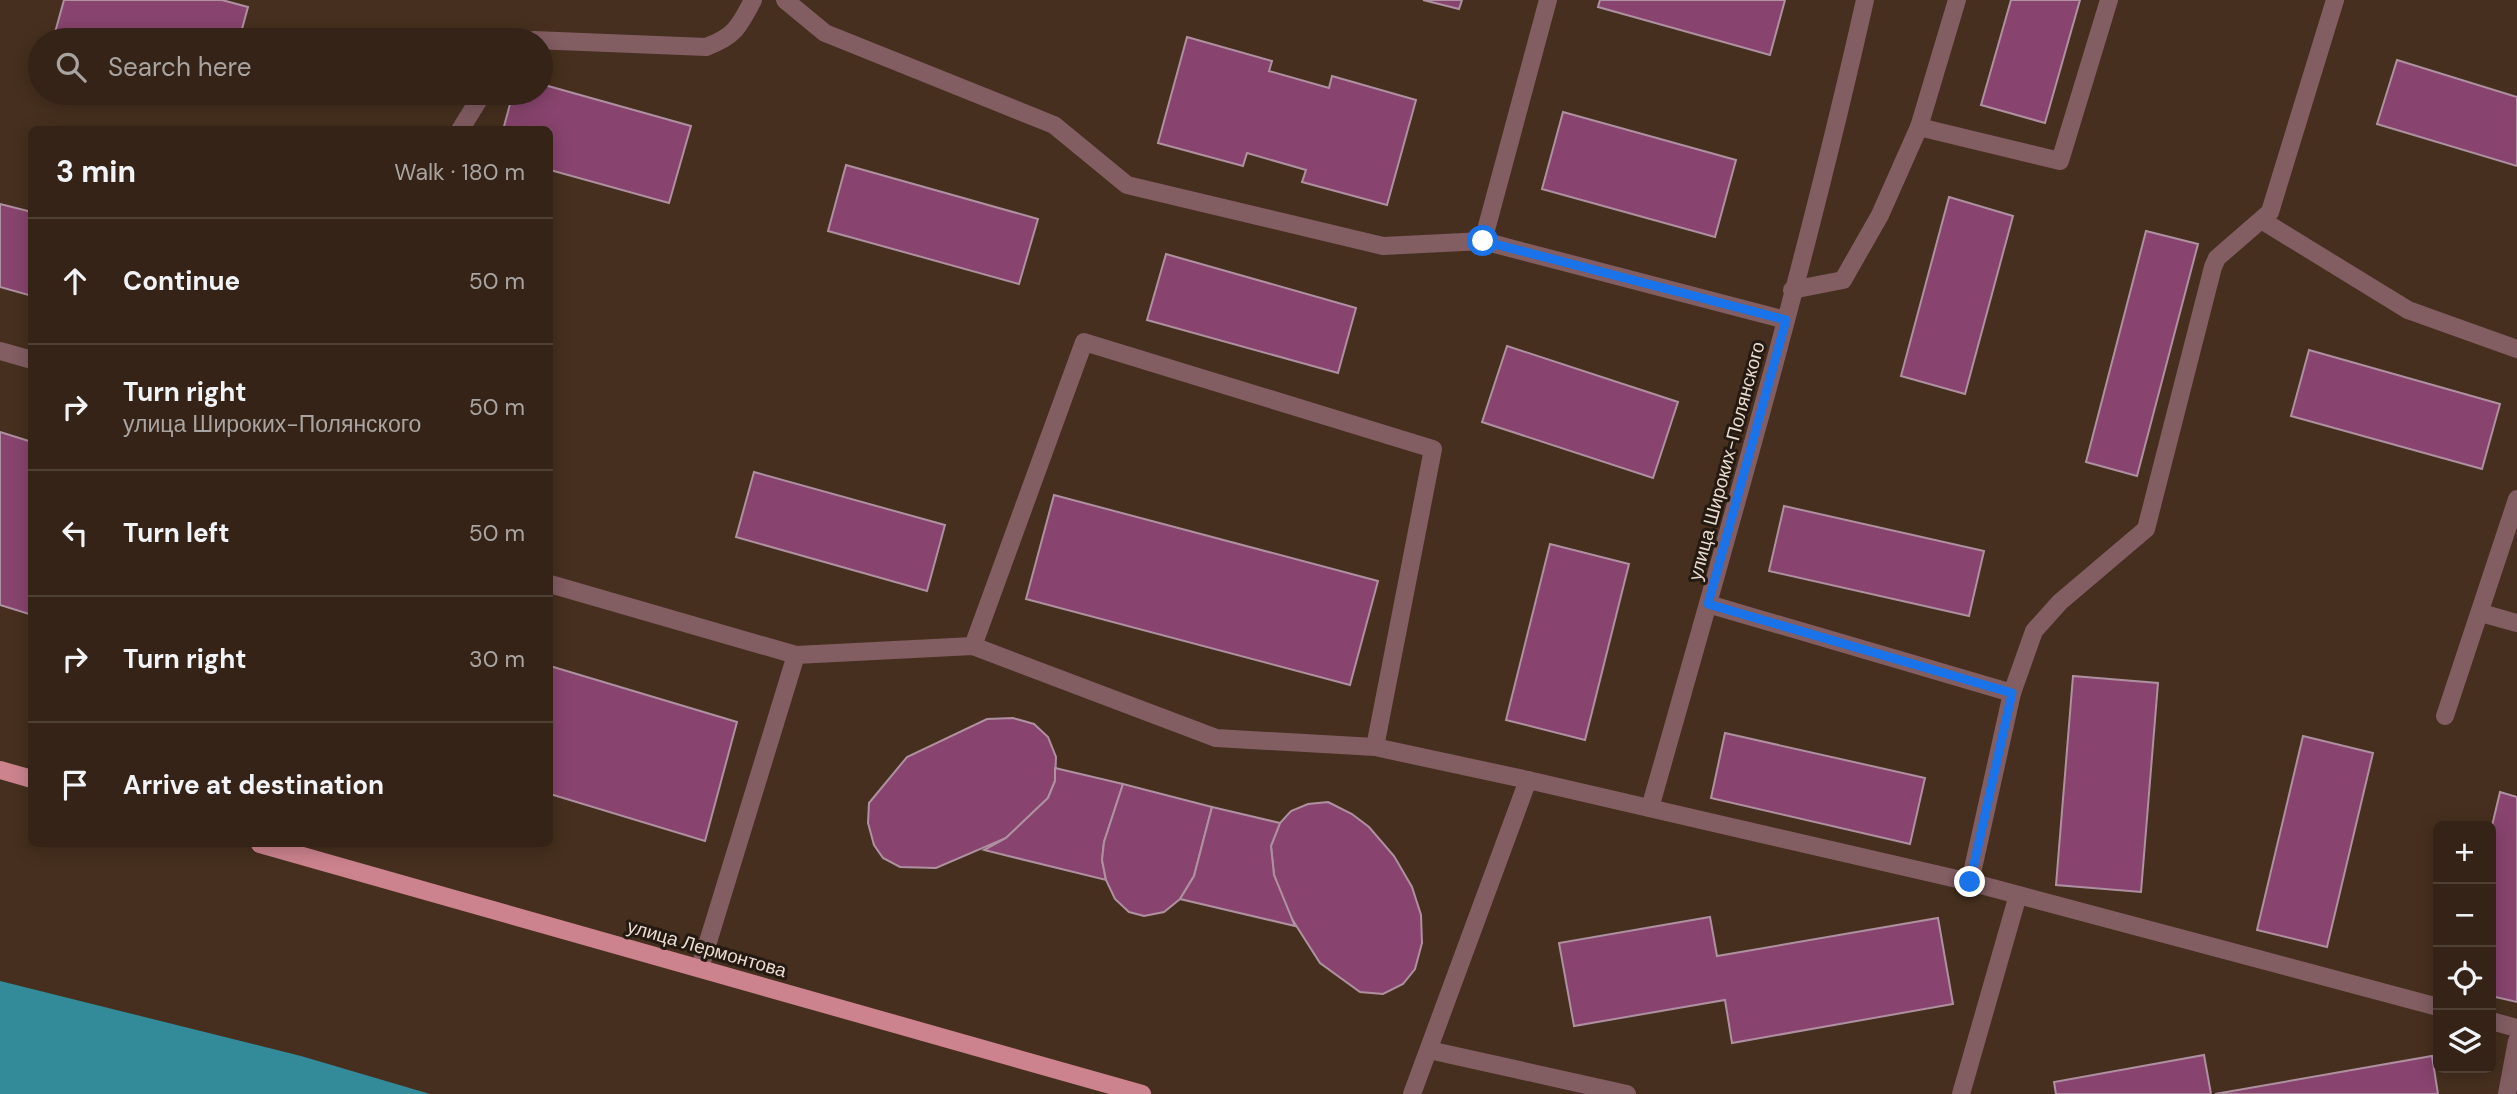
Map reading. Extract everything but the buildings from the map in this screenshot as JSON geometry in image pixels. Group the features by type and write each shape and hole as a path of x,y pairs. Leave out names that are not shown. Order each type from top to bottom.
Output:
{"main road":[{"path":"0,770 28,778"},
{"name":"улица Лермонтова","path":"271,847 1142,1094"}],"street":[{"path":"553,41 706,47 727,39 739,27 753,0"},
{"path":"785,0 825,33 1054,125 1127,185 1383,246 1483,241 1786,320"},
{"path":"1483,241 1548,0"},
{"name":"улица Широких-Полянского","path":"1650,808 1786,320 1835,135 1865,0"},
{"path":"1792,290 1843,280 1880,215 1919,127 1957,0"},
{"path":"1919,127 2060,161 2109,0"},
{"path":"1970,882 2012,693 2034,631 2060,602 2146,529 2213,267 2217,258 2263,221 2270,212 2335,0"},
{"path":"462,126 476,105"},
{"path":"2263,221 2408,310 2517,349"},
{"path":"973,646 1084,342 1433,449 1375,747"},
{"path":"0,351 28,359"},
{"path":"2445,716 2517,499"},
{"path":"553,585 796,655 973,646 1216,738 1375,747 1528,780 1970,882 2433,1006"},
{"path":"1708,604 2012,693"},
{"path":"2481,613 2517,623"},
{"path":"700,968 796,655"},
{"path":"1412,1094 1528,780"},
{"path":"1961,1094 2018,895"},
{"path":"2496,1022 2517,1028"},
{"path":"2507,1094 2517,1041"},
{"path":"1429,1051 1628,1094"}],"water":[{"path":"0,981 301,1056 430,1094 0,1094"}],"route":[{"path":"1483,241 1786,320 1708,604 2012,693 1970,882"}]}
